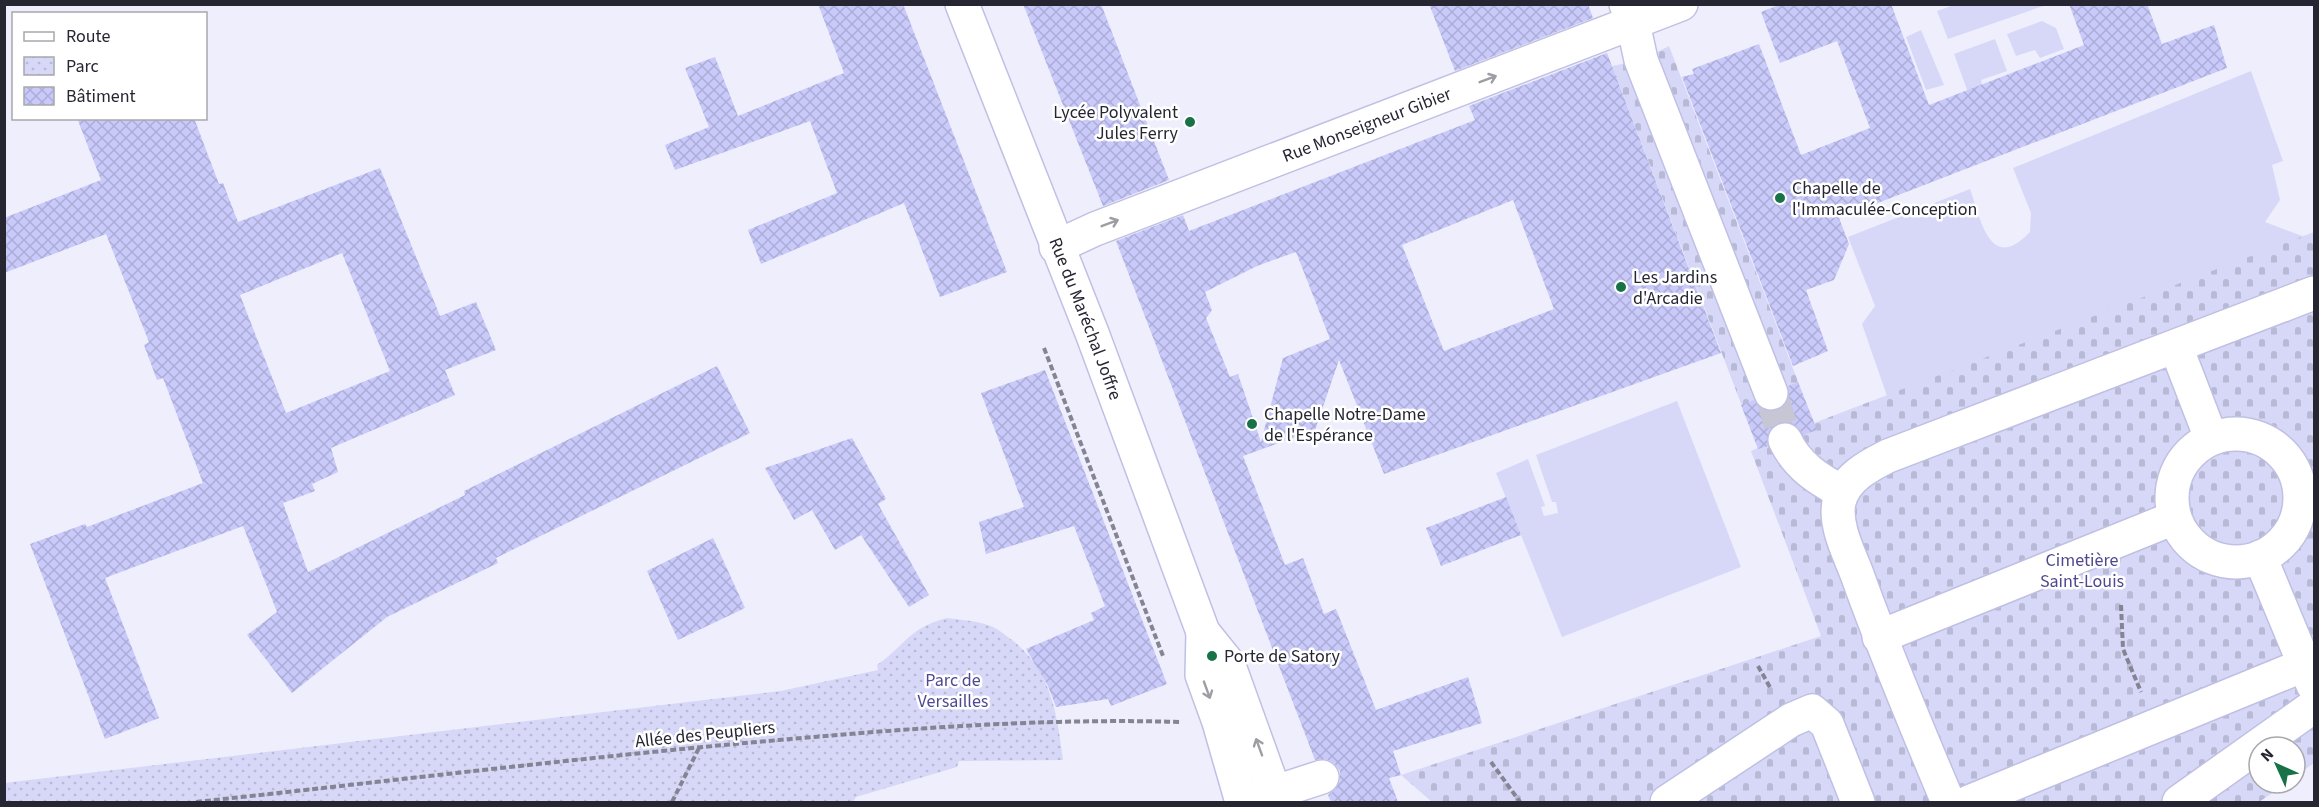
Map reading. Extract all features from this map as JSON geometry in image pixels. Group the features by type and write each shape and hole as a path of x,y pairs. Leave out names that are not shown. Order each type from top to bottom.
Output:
{"main road":[{"name":"Rue du Maréchal Joffre","path":"962,4 1056,247 1092,333 1203,632 1228,663 1260,800"},
{"name":"Rue Monseigneur Gibier","path":"1056,247 1095,229 1630,14 1681,4"},
{"path":"1630,14 1641,60 1771,393"},
{"path":"1948,802 1879,637 1842,532 1838,514 1842,492 1851,480 1867,467 1888,456 2314,292"},
{"path":"2176,347 2211,438"},
{"path":"2230,434 2249,435 2268,442 2304,467 2295,520 2291,530 2278,546 2260,557 2240,562 2218,560 2199,551 2184,536 2174,518 2171,494 2178,471 2192,452 2211,438 2230,434"},
{"path":"1785,440 1793,456 1805,468 1842,492"},
{"path":"1879,637 2174,518"},
{"path":"1969,802 2156,726 2309,677 2260,557"},
{"path":"2179,802 2314,706"},
{"path":"1667,802 1791,720 1812,711 1827,724 1858,802"},
{"path":"1260,800 1322,777"}],"path":[{"path":"1044,348 1166,662"},
{"path":"2121,605 2123,649 2156,726"},
{"name":"Allée des Peupliers","path":"196,802 699,747 950,725 1072,721 1186,723 1183,712"},
{"path":"672,802 699,747"},
{"path":"1491,762 1520,802"}],"green space":[{"path":"1954,5 2046,5 1948,39 1937,11"},
{"path":"2042,21 2056,28 2064,49 2040,58 2035,50 2016,56 2007,34"},
{"path":"1921,30 1944,85 1926,90 1906,37"},
{"path":"1995,39 2007,71 1981,80 1983,89 1969,95 1954,54"},
{"name":"Cimetière Saint-Louis","path":"1669,46 1814,423 2314,232 2314,763 2307,768 2307,735 2247,735 2247,795 2269,795 2259,802 1432,802 1401,775 1821,636 1751,451 1758,448 1612,66 1641,60"},
{"path":"2251,71 2283,161 2272,165 2280,200 2265,222 2305,237 1887,396 1862,324 1875,306 1848,237 1970,189 1978,215 1989,238 1996,245 2005,247 2016,243 2030,232 2031,213 2013,168"},
{"path":"1677,401 1741,567 1562,637 1496,473 1528,459 1545,506 1541,507 1544,516 1558,513 1556,502 1552,502 1536,455"},
{"name":"Parc de Versailles","path":"947,618 977,622 993,627 1025,652 1036,666 1050,695 1055,710 1063,760 959,761 957,767 856,797 853,802 5,802 4,783 781,691 878,670 877,665 915,632"}],"building":[{"path":"818,4 903,4 1007,272 940,297 904,203 761,264 748,230 837,193 810,121 675,170 665,145 709,127 685,68 715,57 738,116 844,73"},
{"path":"1023,4 1101,4 1169,180 1103,206"},
{"path":"1429,4 1588,4 1593,18 1455,71"},
{"path":"1781,4 1891,4 1929,105 2084,45 2069,4 2147,4 2162,44 2214,25 2227,68 1839,218 1849,244 1834,280 1806,290 1828,351 1793,366 1682,77 1694,74 1692,69 1759,44 1801,155 1870,128 1837,41 1780,63 1761,12"},
{"name":"Les Jardins d'Arcadie","path":"1607,53 1721,353 1384,474 1339,360 1315,430 1243,456 1285,565 1303,558 1324,614 1336,609 1376,710 1468,677 1482,723 1393,751 1401,775 1389,778 1398,802 1331,802 1328,795 1335,790 1340,781 1340,771 1334,763 1326,759 1315,760 1116,241 1183,215 1189,231 1475,120 1469,106","holes":["1513,200 1554,309 1444,351 1402,245","1296,252 1330,339 1283,358 1261,442 1238,374 1230,377 1206,318 1212,310 1205,292 1257,266"]},
{"path":"78,120 195,120 219,184 223,183 238,222 380,168 440,316 476,302 496,350 445,370 455,395 331,448 338,472 312,484 315,491 283,503 308,572 465,495 464,491 717,366 750,433 496,558 498,563 387,617 292,693 247,635 277,612 243,526 105,578 159,718 105,739 30,544 85,524 87,527 203,483 163,378 157,380 144,345 149,342 106,234 4,273 4,218 101,180","holes":["342,253 390,371 286,413 240,295"]},
{"path":"1045,370 1167,684 1111,706 1108,699 1056,707 1048,686 1026,649 1094,620 1091,613 1105,606 1074,526 986,554 979,522 1024,507 981,393"},
{"path":"1798,382 1817,430 1803,435 1794,424 1786,421 1777,423 1769,431 1768,446 1758,449 1741,405 1754,400 1759,407 1768,411 1778,410 1786,404 1789,396 1788,386"},
{"path":"852,438 886,499 878,504 929,595 909,607 861,535 835,550 812,510 794,520 765,468"},
{"path":"1506,497 1521,535 1441,566 1426,528"},
{"path":"713,538 745,608 678,640 647,571"}],"tunnel":[{"path":"1771,393 1785,440"}],"place":[{"name":"Lycée Polyvalent Jules Ferry","path":"1190,122"},
{"name":"Chapelle de l'Immaculée-Conception","path":"1780,198"},
{"name":"Les Jardins d'Arcadie","path":"1621,287"},
{"name":"Chapelle Notre-Dame de l'Espérance","path":"1252,424"},
{"name":"Porte de Satory","path":"1212,656"}]}
